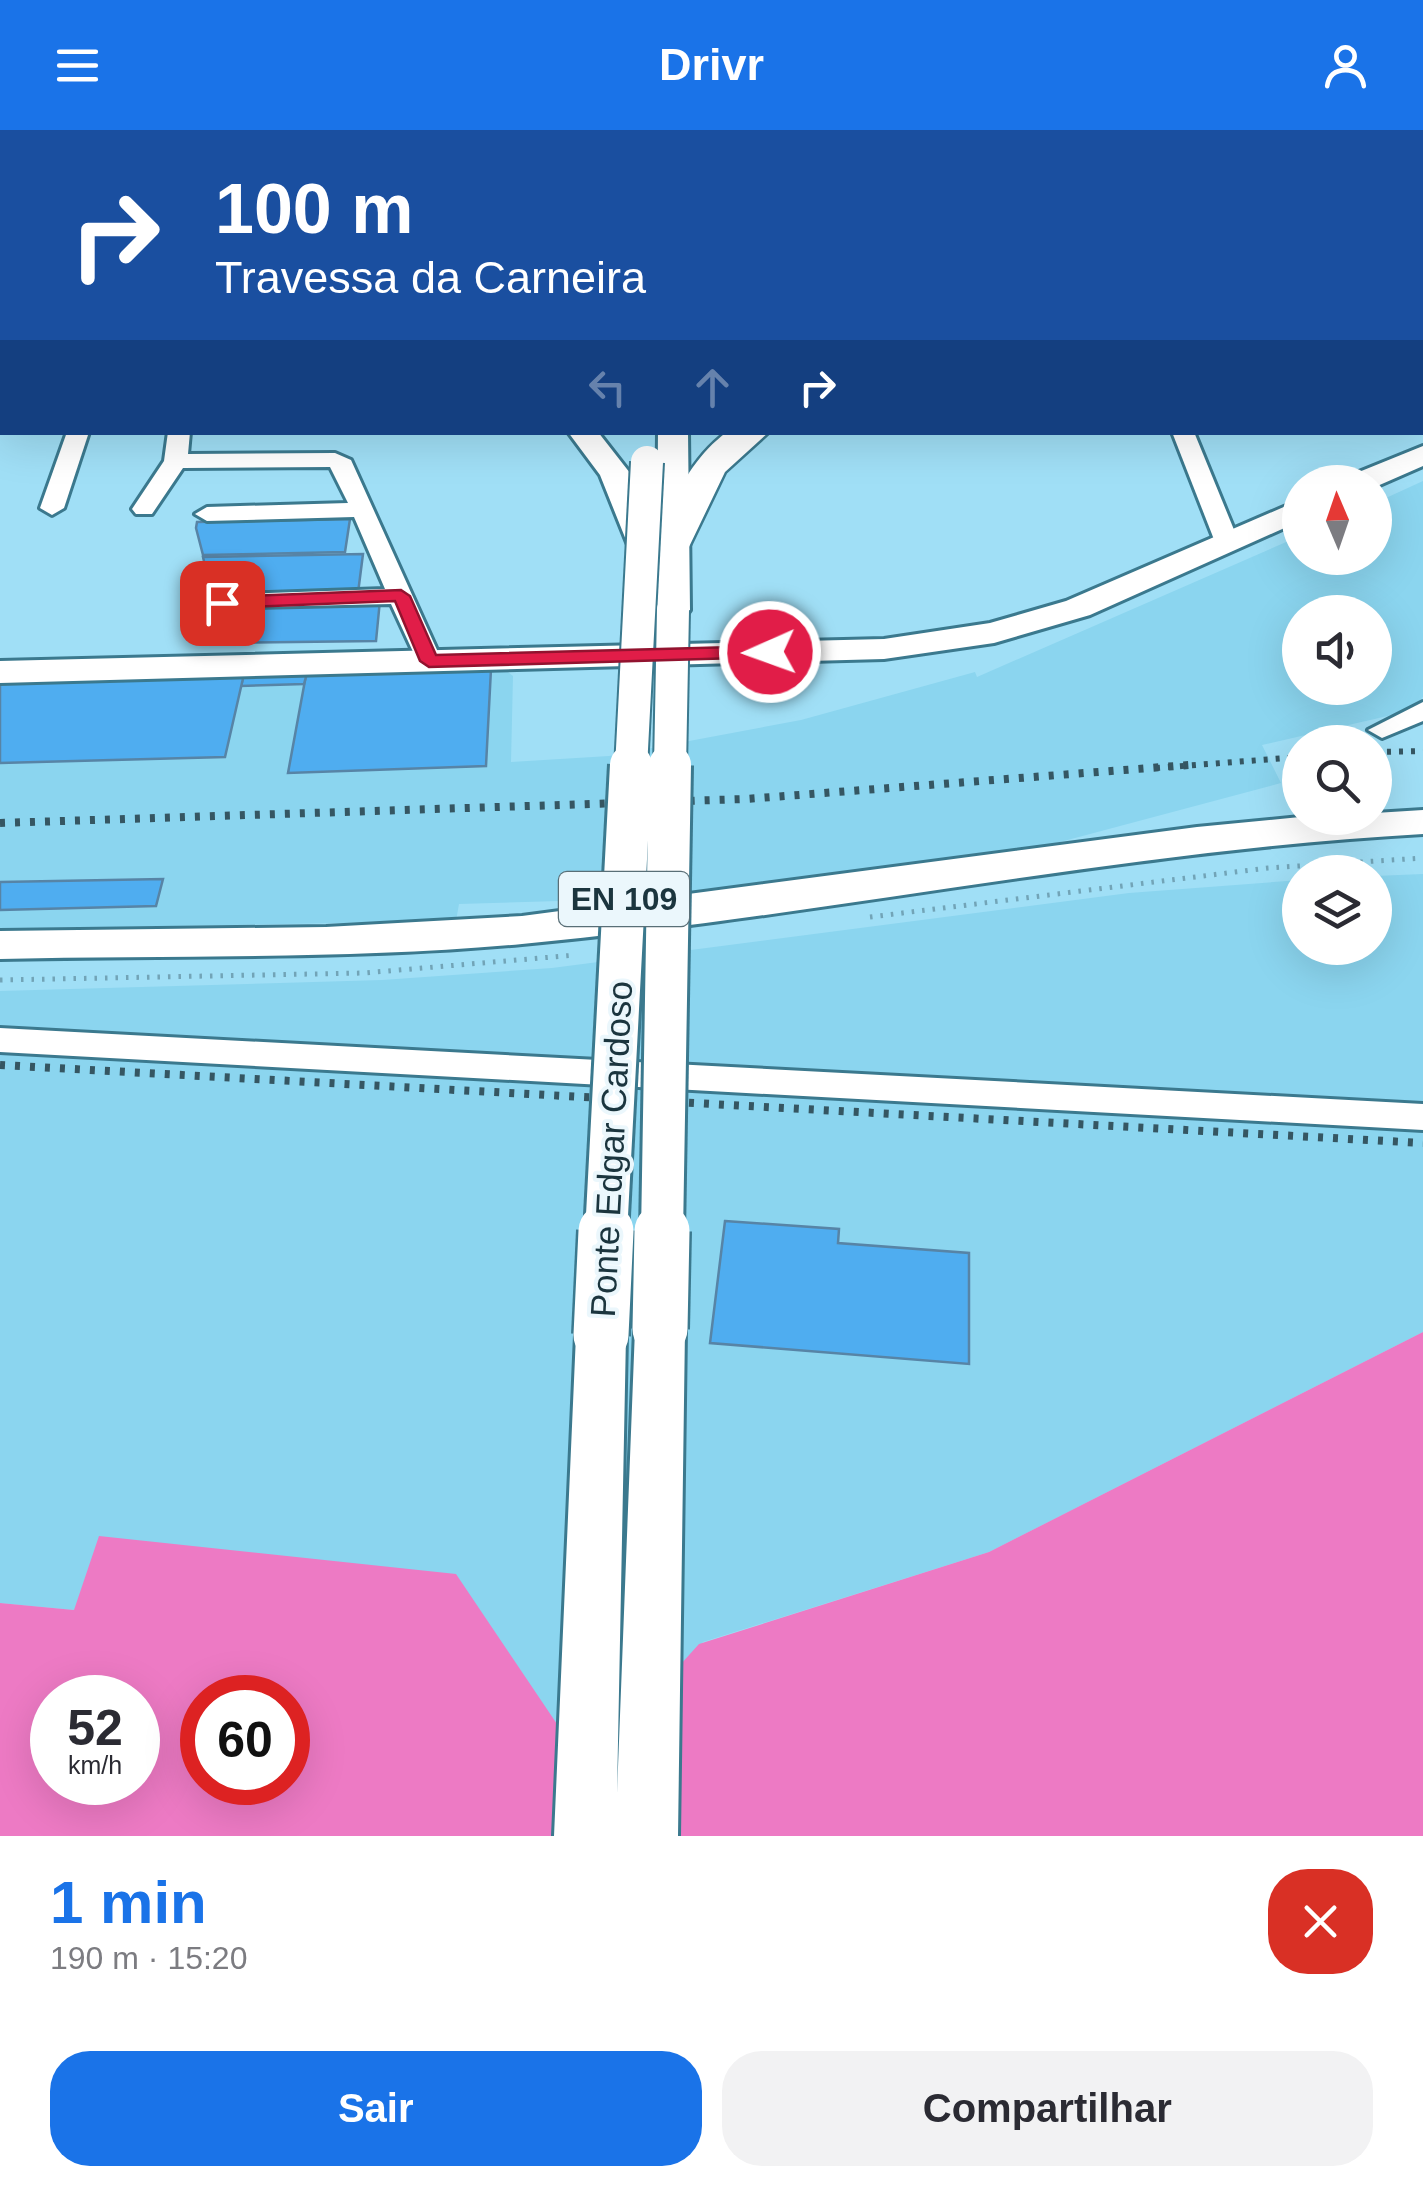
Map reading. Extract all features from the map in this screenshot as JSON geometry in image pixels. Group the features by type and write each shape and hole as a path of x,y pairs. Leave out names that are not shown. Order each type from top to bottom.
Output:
{"highway":[{"path":"658,542 702,475 745,436"}],"main road":[{"path":"590,440 658,542"},
{"name":"Ponte Edgar Cardoso","path":"647,1836 660,447"},
{"path":"1392,468 1423,454"},
{"path":"0,672 884,649 994,633 1078,608 1282,517"},
{"name":"Ponte Edgar Cardoso","path":"584,1836 601,1335 658,542"},
{"path":"0,969 369,950 1216,838 1341,824 1423,822"},
{"path":"0,945 515,954 1239,861 1423,849"}],"street":[{"path":"52,508 77,435"},
{"path":"144,510 176,461 180,435"},
{"path":"1185,435 1227,542"},
{"path":"176,461 335,460 343,465 429,661"},
{"path":"207,514 365,510"},
{"path":"211,603 401,596"},
{"path":"1392,725 1423,710"},
{"path":"0,1040 1423,1117"}],"shaded area":[{"path":"1423,481 1423,697 1409,711 1348,725 1282,725 1282,740 1262,745 1281,783 1045,846 661,898 459,904 456,921 0,929 0,681 504,669 513,676 511,762 609,756 801,720 975,672 977,677 1282,544 1282,575 1392,575 1392,495"},
{"path":"1423,874 1423,1332 989,1552 703,1642 636,1715 559,1727 74,1610 0,1603 0,991 382,980 552,968 1129,893 1282,881 1282,965 1392,965 1392,875"},
{"path":"1423,1332 1423,1836 0,1836 0,1603 74,1610 99,1536 456,1574 559,1727 635,1715 699,1644 989,1552"}],"building":[{"path":"350,519 345,552 203,555 196,528 197,522"},
{"path":"363,554 358,593 212,596 203,557"},
{"path":"380,600 376,641 222,643 211,603"},
{"path":"491,669 486,766 288,773 306,675"},
{"path":"307,673 304,684 241,686 244,674"},
{"path":"244,674 225,757 0,763 0,681"},
{"path":"163,879 156,906 0,910 0,882"},
{"path":"725,1221 839,1229 838,1243 969,1253 969,1364 710,1343"}],"railway":[{"path":"1392,752 1423,751"},
{"path":"1156,768 1282,758"},
{"path":"0,823 746,799 1189,765"},
{"path":"0,1065 1423,1143"}],"route":[{"path":"222,603 401,596 429,661 770,652"}]}
